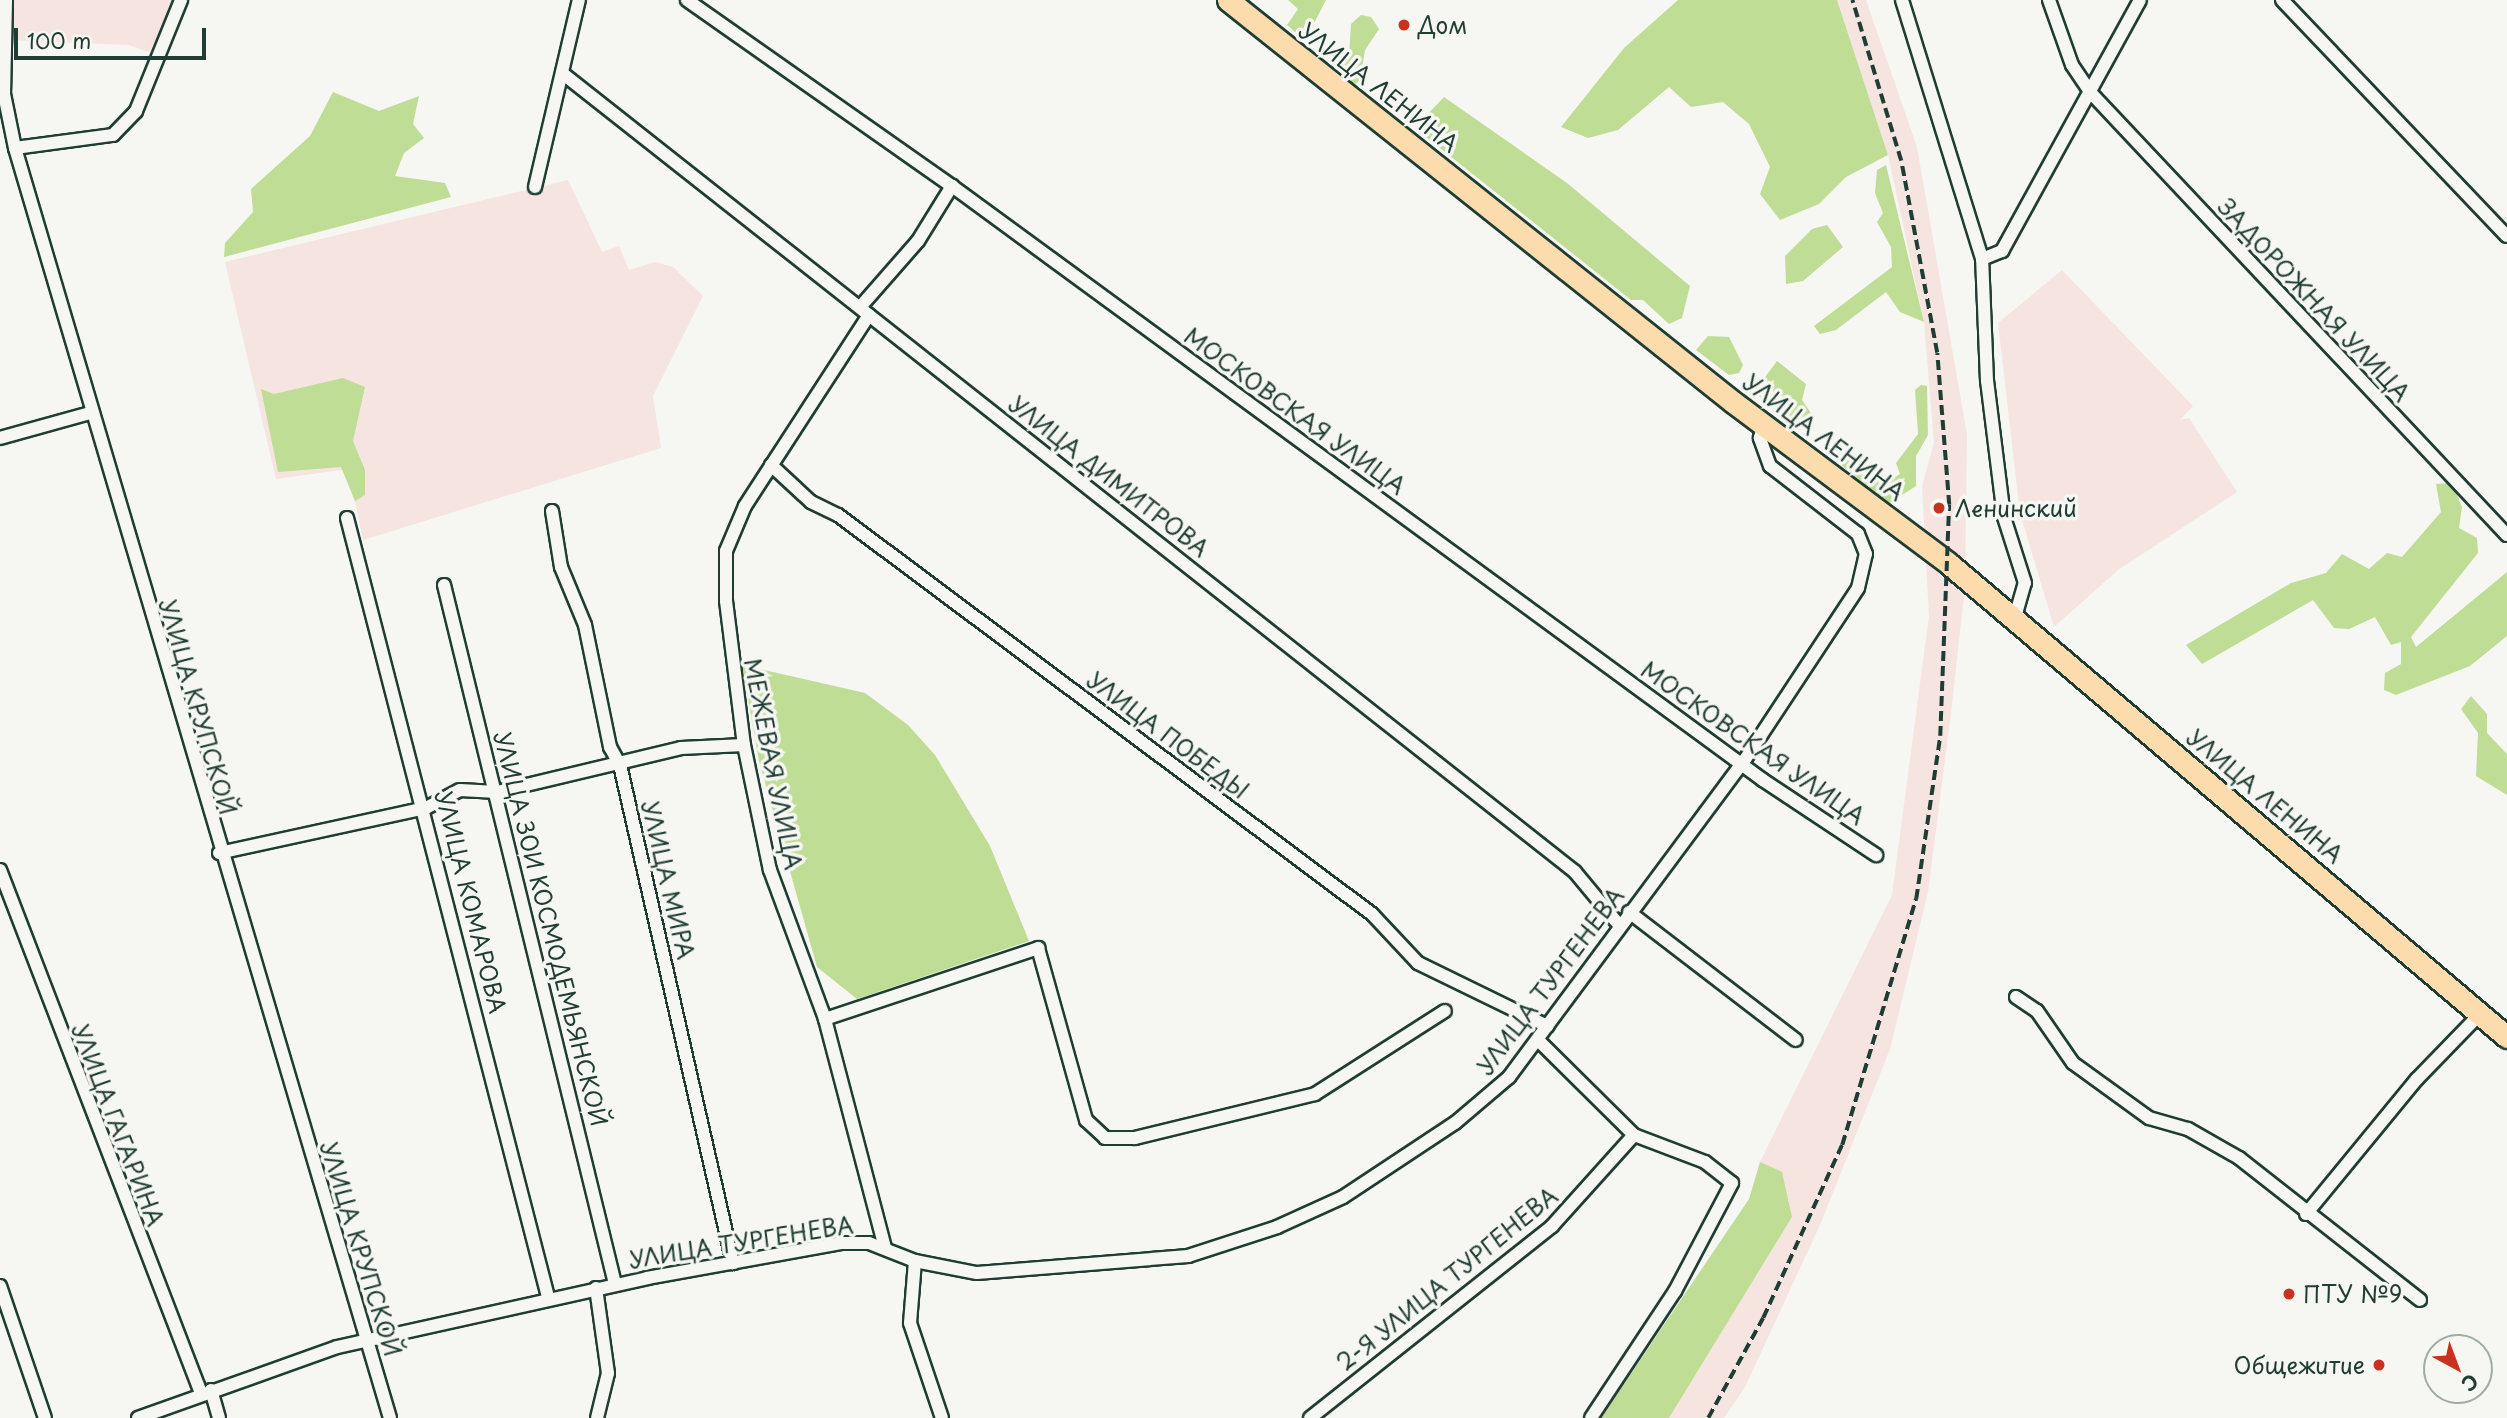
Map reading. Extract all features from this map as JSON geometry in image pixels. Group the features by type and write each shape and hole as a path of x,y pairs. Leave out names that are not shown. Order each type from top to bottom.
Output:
{"main road":[{"name":"УЛИЦА ЛЕНИНА","path":"1228,0 1763,425 2015,617 2507,1037"}],"street":[{"name":"УЛИЦА КРУПСКОЙ","path":"6,0 4,94 15,148 219,853 390,1418"},
{"path":"15,148 113,135 136,111 181,0"},
{"path":"535,187 579,0"},
{"name":"МОСКОВСКАЯ УЛИЦА","path":"687,0 952,186 1876,855"},
{"path":"1902,0 1982,259 1987,381 2004,517 2025,583 2015,617"},
{"name":"ЗАДОРОЖНАЯ УЛИЦА","path":"2049,0 2072,65 2091,93 2507,535"},
{"path":"1982,259 2002,251 2140,0"},
{"path":"2282,0 2507,236"},
{"name":"УЛИЦА ДИМИТРОВА","path":"562,74 865,310 1575,872 1619,925"},
{"name":"МЕЖЕВАЯ УЛИЦА","path":"885,1247 825,1019 770,870 744,745 729,646 726,551 771,465 850,353 865,310 918,242 952,186"},
{"path":"0,438 90,413"},
{"name":"УЛИЦА ТУРГЕНЕВА","path":"138,1418 206,1391 366,1340 615,1284 841,1243 885,1247 915,1261 977,1273 1080,1268 1188,1256 1277,1227 1343,1197 1455,1123 1509,1077 1619,925 1744,761 1858,588 1866,554 1858,534 1770,466 1760,438 1763,425"},
{"name":"УЛИЦА ПОБЕДЫ","path":"771,465 811,502 850,524 1372,914 1418,963 1546,1026"},
{"name":"УЛИЦА МИРА","path":"552,511 561,568 585,625 610,747 620,765 733,1263"},
{"name":"УЛИЦА КОМАРОВА","path":"347,518 426,808 548,1297"},
{"name":"УЛИЦА ЗОИ КОСМОДЕМЬЯНСКОЙ","path":"444,585 497,792 615,1284"},
{"path":"219,853 426,808 460,790 497,792 620,765 681,748 744,745"},
{"name":"УЛИЦА ГАГАРИНА","path":"0,870 219,1418"},
{"path":"1629,912 1796,1040"},
{"path":"825,1019 1038,948 1086,1120 1105,1138 1135,1138 1315,1094 1445,1011"},
{"path":"2016,997 2037,1011 2073,1063 2150,1118 2188,1129 2239,1158 2306,1214 2420,1300"},
{"path":"2306,1214 2417,1079 2480,1014"},
{"path":"1538,1040 1634,1135 1705,1162 1732,1183 1675,1291 1591,1418"},
{"name":"2-Я УЛИЦА ТУРГЕНЕВА","path":"1310,1418 1552,1226 1634,1135"},
{"path":"915,1261 910,1323 942,1418"},
{"path":"0,1286 45,1418"},
{"path":"596,1288 608,1373 597,1418"}],"shaded area":[{"path":"13,0 177,0 149,52 128,45 8,40"},
{"path":"1837,0 1866,0 1917,147 1967,435 1965,586 1951,713 1928,892 1890,1049 1820,1225 1745,1387 1724,1418 1669,1418 1792,1217 1782,1173 1760,1162 1892,895 1929,616 1922,486 1934,443 1924,322 1888,155"},
{"path":"568,180 602,252 619,246 629,270 655,262 673,267 703,296 653,396 661,448 363,540 348,469 276,479 225,262"},
{"path":"2062,270 2193,406 2180,420 2189,418 2237,492 2118,570 2054,627 2020,513 1998,323"}],"green space":[{"path":"1288,0 1326,0 1311,29 1297,34 1287,25 1298,9"},
{"path":"1678,0 1837,0 1888,155 1846,177 1819,204 1780,220 1760,194 1770,167 1749,124 1723,102 1691,107 1669,87 1618,130 1588,138 1561,127 1624,48"},
{"path":"1361,15 1371,17 1379,29 1365,50 1360,81 1351,86 1340,70 1349,56 1351,24"},
{"path":"333,92 379,111 419,96 413,124 424,138 404,153 395,176 445,183 451,197 224,257 225,243 253,212 251,189 310,136"},
{"path":"1444,97 1567,183 1690,286 1682,318 1669,324 1643,300 1631,300 1425,136 1423,119"},
{"path":"1886,165 1924,322 1900,312 1886,292 1836,330 1820,334 1814,326 1892,267 1891,247 1877,222 1883,213 1875,193 1877,170"},
{"path":"1827,225 1843,247 1803,281 1786,284 1785,256 1812,229"},
{"path":"1708,336 1729,337 1743,365 1739,373 1729,375 1696,350"},
{"path":"1777,361 1806,384 1802,400 1813,416 1799,430 1754,392"},
{"path":"343,378 365,387 353,441 365,470 365,495 355,501 341,467 278,472 261,389 274,394"},
{"path":"1921,385 1927,386 1928,435 1916,456 1916,486 1888,504 1828,454 1835,448 1855,454 1888,482 1900,474 1896,463 1918,434 1915,390"},
{"path":"2452,483 2462,507 2459,528 2477,538 2478,553 2411,637 2416,647 2507,572 2507,636 2470,666 2396,695 2384,690 2385,673 2401,664 2401,642 2391,645 2375,617 2349,629 2334,628 2313,600 2202,664 2186,645 2291,583 2326,573 2342,554 2369,569 2387,553 2402,557 2441,512 2436,484"},
{"path":"742,665 865,693 908,725 935,755 990,846 1029,941 857,999 817,967 759,761"},
{"path":"2471,696 2487,714 2487,733 2507,754 2507,795 2476,776 2478,733 2461,709"},
{"path":"1760,1162 1782,1172 1792,1217 1669,1418 1601,1418 1749,1199"}],"railway":[{"path":"1708,1418 1763,1318 1842,1145 1916,899 1940,736 1949,505 1937,353 1901,161 1852,0"}],"place":[{"name":"Дом","path":"1404,25"},
{"name":"Ленинский","path":"1939,508"},
{"name":"ПТУ №9","path":"2289,1294"},
{"name":"Общежитие","path":"2379,1365"}]}
